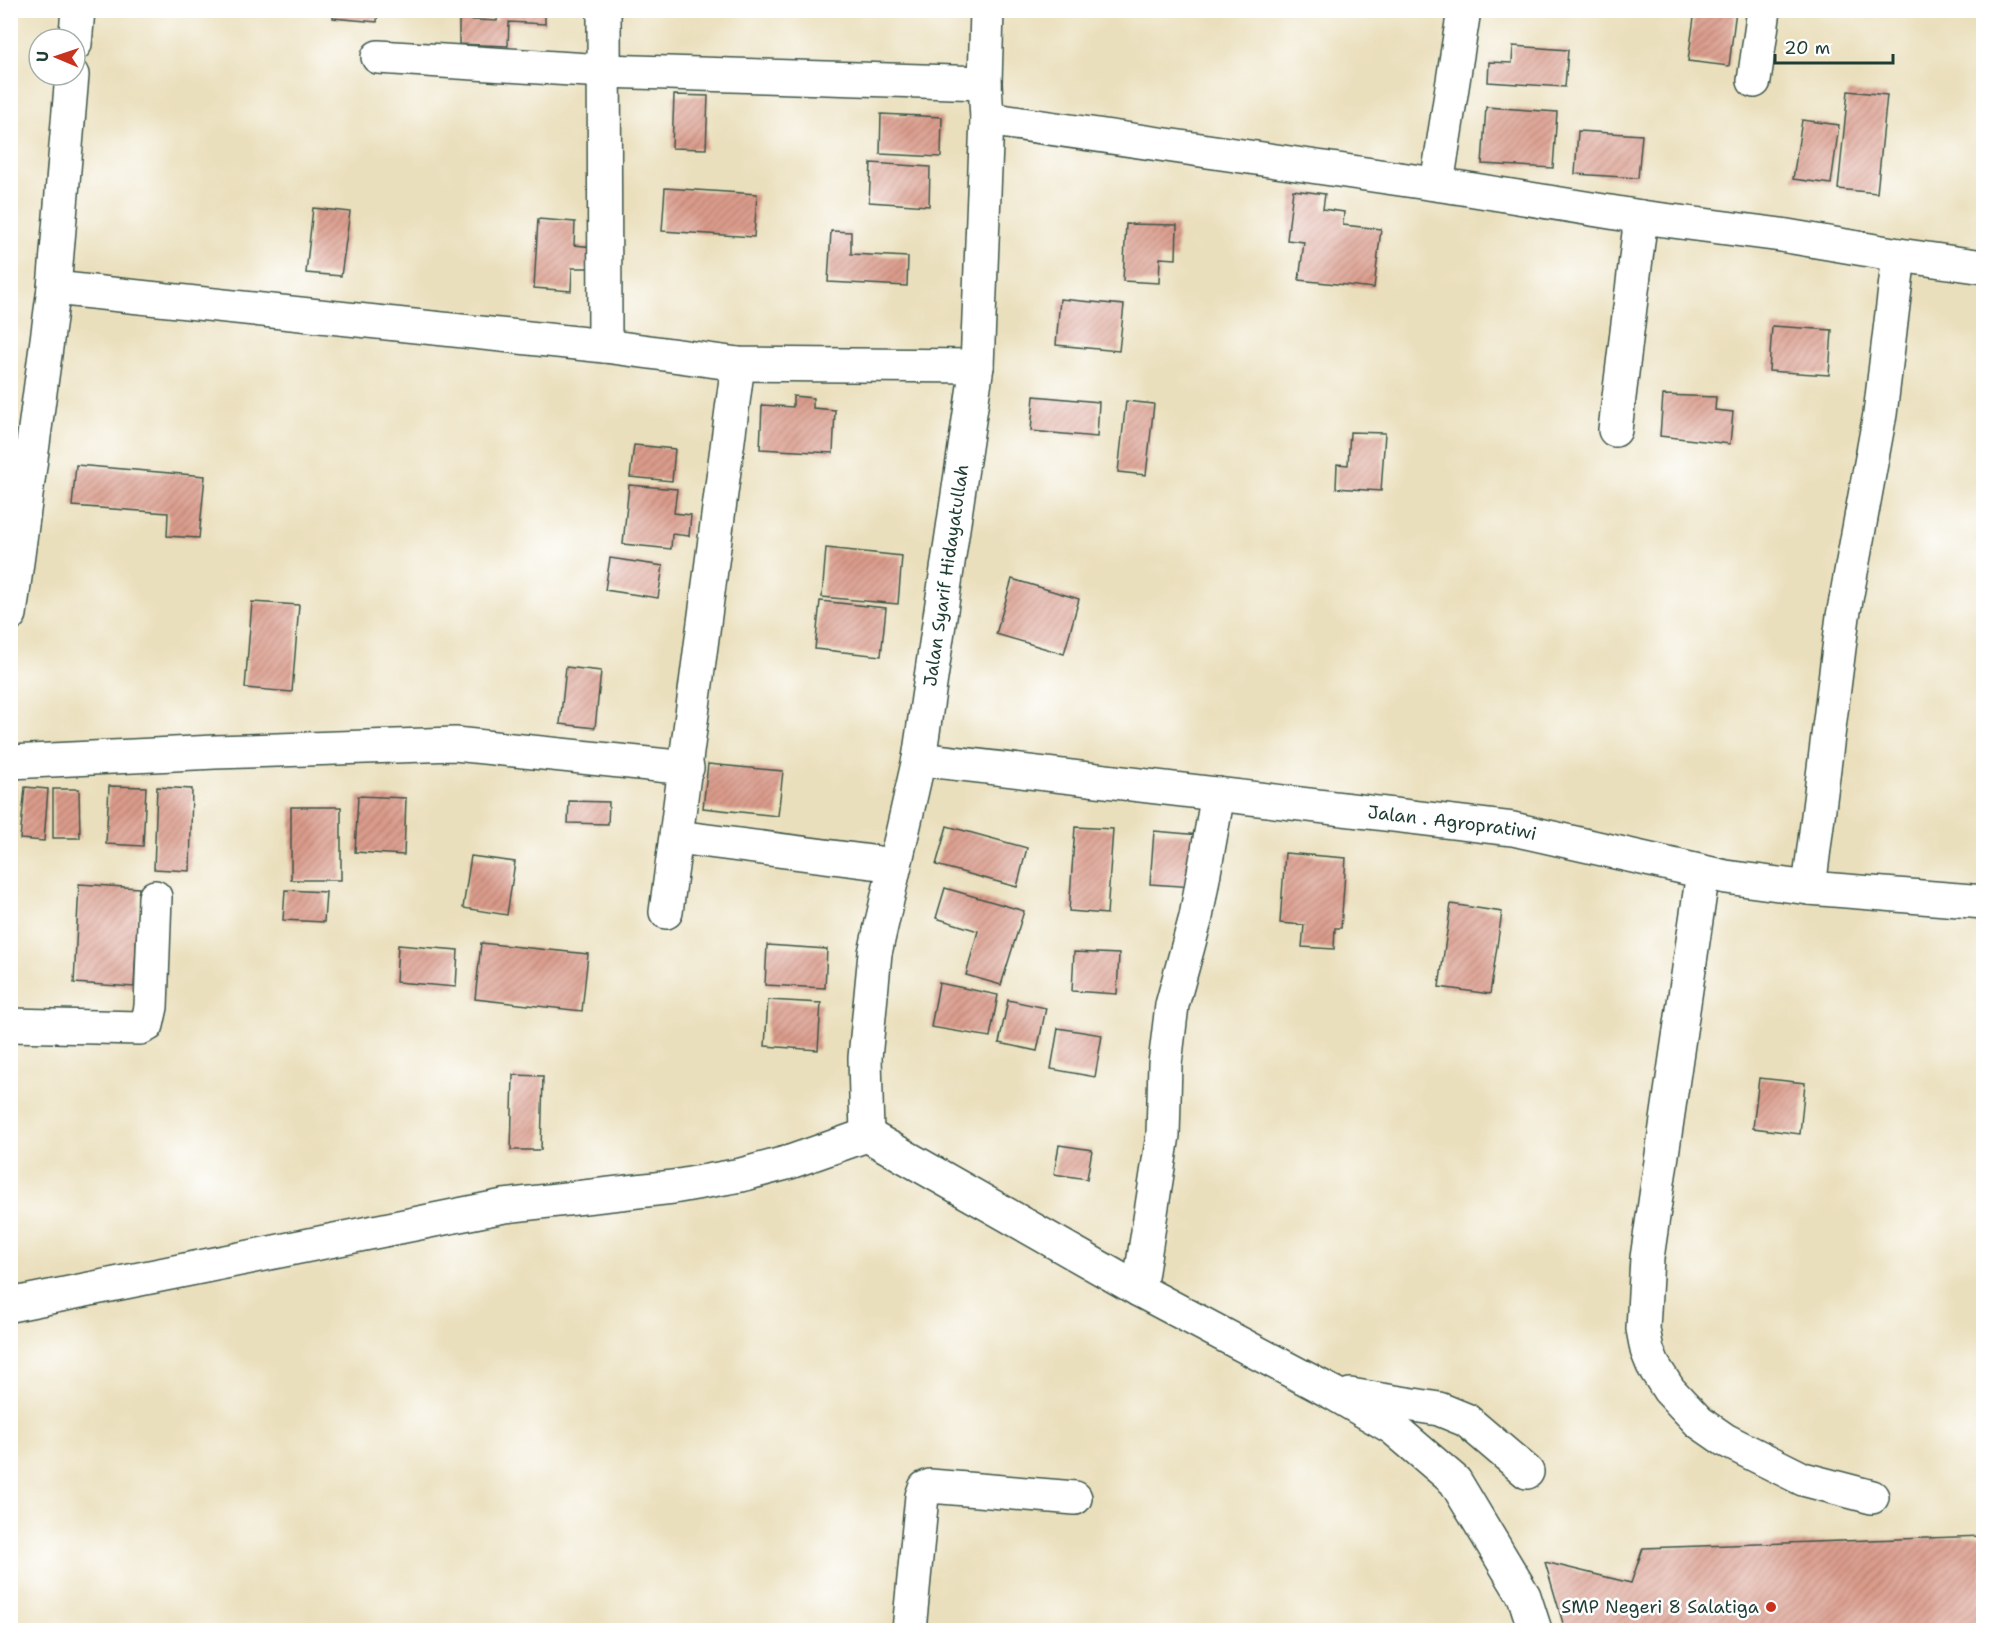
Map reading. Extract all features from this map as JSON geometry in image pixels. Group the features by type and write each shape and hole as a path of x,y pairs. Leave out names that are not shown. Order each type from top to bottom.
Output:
{"street":[{"path":"76,27 78,10"},
{"path":"604,10 605,346"},
{"name":"Jalan Syarif Hidayatullah","path":"867,1135 865,1058 875,952 919,759 977,366 987,119 985,83 987,10"},
{"path":"1437,184 1464,10"},
{"path":"1754,81 1764,10"},
{"path":"378,57 604,71 985,83"},
{"path":"10,614 54,288 71,87"},
{"path":"987,119 1437,184 1641,217 1781,235 1983,267"},
{"path":"1615,430 1641,217"},
{"path":"1809,888 1843,616 1880,414 1899,255"},
{"path":"54,288 605,346 738,364 977,366"},
{"path":"666,912 687,768 738,364"},
{"path":"10,762 455,744 687,768"},
{"name":"Jalan . Agropratiwi","path":"919,759 1513,830 1703,872 1809,888 1983,902"},
{"path":"1139,1290 1162,1135 1165,1064 1172,1005 1196,917 1218,794"},
{"path":"677,837 895,865"},
{"path":"1703,872 1647,1258 1643,1329 1647,1350 1653,1365 1669,1390 1699,1422 1725,1440 1803,1479 1872,1497"},
{"path":"10,1024 140,1029 147,1026 151,1007 155,897"},
{"path":"10,1305 504,1206 673,1187 741,1175 790,1162 867,1135 1139,1290 1333,1393 1393,1428 1455,1481 1524,1596 1535,1630"},
{"path":"1333,1393 1439,1409 1466,1420 1527,1472"},
{"path":"909,1630 922,1496 925,1488 930,1486 1076,1498"}],"building":[{"path":"333,10 378,10 377,22 333,18"},
{"path":"498,10 545,10 545,24 509,22 508,46 459,44 459,19 497,21"},
{"path":"1695,10 1736,10 1729,66 1688,61"},
{"path":"1513,46 1568,50 1565,87 1488,82 1489,62 1512,63"},
{"path":"1848,91 1887,95 1877,193 1838,189"},
{"path":"674,95 708,96 706,149 672,148"},
{"path":"1486,107 1557,112 1553,168 1482,164"},
{"path":"881,114 942,117 941,157 880,154"},
{"path":"1802,120 1839,125 1831,184 1793,179"},
{"path":"1578,131 1642,135 1638,178 1575,174"},
{"path":"871,163 930,167 929,206 869,202"},
{"path":"665,188 757,194 754,237 662,231"},
{"path":"1293,190 1325,194 1323,209 1344,212 1343,225 1381,229 1374,288 1299,280 1304,242 1287,240"},
{"path":"313,208 350,212 341,276 306,273"},
{"path":"538,219 575,222 574,245 594,247 593,268 572,268 571,291 534,288"},
{"path":"1126,224 1177,225 1176,259 1160,258 1159,283 1123,281"},
{"path":"831,231 851,232 851,254 908,257 907,286 828,282"},
{"path":"1060,299 1124,305 1119,351 1056,345"},
{"path":"1772,326 1832,330 1829,375 1769,371"},
{"path":"1663,395 1716,397 1715,410 1733,412 1730,444 1660,436"},
{"path":"793,396 813,398 813,408 835,410 833,453 760,449 762,405 793,407"},
{"path":"1034,396 1099,402 1097,437 1031,431"},
{"path":"1126,401 1154,404 1146,475 1118,472"},
{"path":"1350,432 1385,433 1381,491 1336,488 1337,464 1348,465"},
{"path":"634,445 675,449 672,481 630,477"},
{"path":"76,465 205,476 199,538 167,536 168,513 72,506"},
{"path":"629,485 677,489 674,513 691,515 689,536 672,534 671,549 623,544"},
{"path":"826,548 902,556 898,604 822,597"},
{"path":"610,558 663,566 658,598 605,590"},
{"path":"1012,579 1079,599 1064,654 996,634"},
{"path":"820,601 886,608 881,656 815,649"},
{"path":"252,602 299,605 292,692 245,688"},
{"path":"566,667 601,671 595,728 560,724"},
{"path":"708,764 783,771 778,816 703,808"},
{"path":"109,786 146,787 143,846 106,844"},
{"path":"25,787 48,789 44,841 20,839"},
{"path":"157,787 192,789 190,871 154,869"},
{"path":"53,789 79,789 80,838 53,838"},
{"path":"358,796 406,798 404,855 355,852"},
{"path":"569,801 609,802 608,824 568,823"},
{"path":"291,807 341,807 341,880 291,880"},
{"path":"947,826 1027,848 1017,887 936,865"},
{"path":"1075,827 1113,829 1107,914 1069,911"},
{"path":"1154,831 1200,835 1195,887 1150,884"},
{"path":"1285,853 1346,858 1341,928 1335,928 1334,949 1302,947 1304,925 1280,923"},
{"path":"471,856 515,862 507,915 463,908"},
{"path":"79,884 139,888 134,987 74,983"},
{"path":"945,888 1024,911 1001,985 966,975 978,931 936,918"},
{"path":"285,890 326,892 324,922 283,920"},
{"path":"1451,904 1502,912 1490,994 1439,987"},
{"path":"481,943 588,954 582,1011 475,999"},
{"path":"398,945 458,950 456,987 396,982"},
{"path":"767,945 827,949 825,988 765,985"},
{"path":"1074,952 1119,954 1117,994 1072,991"},
{"path":"939,983 998,995 990,1037 931,1027"},
{"path":"768,1000 821,1003 818,1050 765,1046"},
{"path":"1008,1000 1046,1008 1037,1051 999,1043"},
{"path":"1058,1028 1102,1035 1095,1077 1051,1069"},
{"path":"513,1075 543,1076 541,1150 511,1150"},
{"path":"1759,1078 1805,1083 1800,1134 1753,1128"},
{"path":"1059,1145 1092,1150 1087,1179 1054,1174"},
{"name":"SMP Negeri 8 Salatiga","path":"1983,1536 1983,1630 1565,1630 1545,1562 1631,1583 1643,1548"}],"place":[{"name":"SMP Negeri 8 Salatiga","path":"1771,1607"}]}
